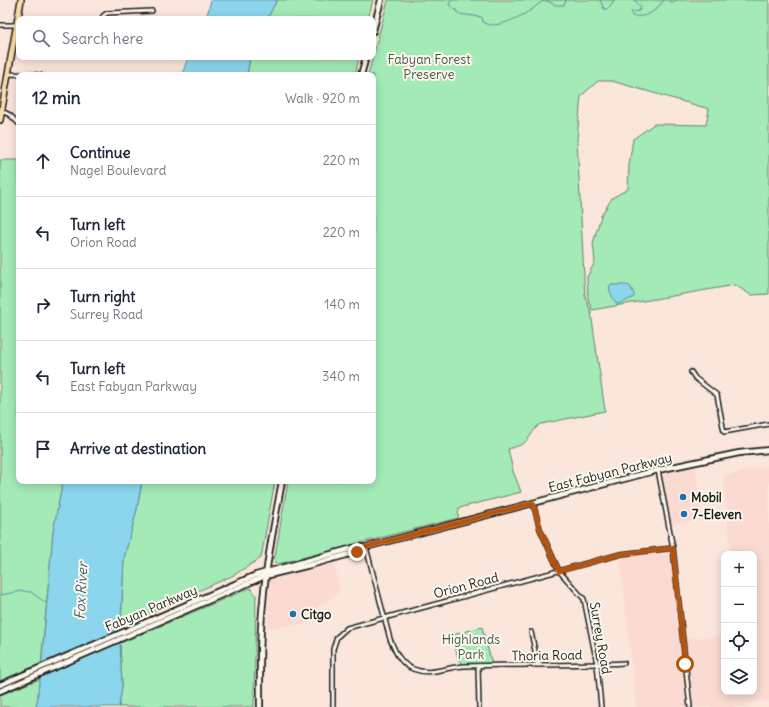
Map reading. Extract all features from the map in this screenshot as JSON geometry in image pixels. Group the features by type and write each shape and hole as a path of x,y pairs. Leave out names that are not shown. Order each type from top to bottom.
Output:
{"main road":[{"path":"18,16 21,0"},
{"path":"376,19 381,0"},
{"path":"0,120 8,74 16,40"},
{"path":"362,72 365,60"},
{"name":"East Fabyan Parkway","path":"266,574 357,552 366,547 658,470 739,453 769,450"},
{"path":"260,707 260,652 266,574 281,484"},
{"name":"Fabyan Parkway","path":"0,691 11,683 266,574"},
{"name":"Fabyan Parkway","path":"0,685 11,683"}],"street":[{"path":"104,16 106,13 152,11"},
{"path":"0,25 16,25"},
{"path":"8,74 16,74"},
{"path":"2,111 10,115 16,121"},
{"path":"692,372 695,378 717,395 724,432 769,424"},
{"path":"658,470 673,548 690,707"},
{"name":"Surrey Road","path":"533,503 540,529 559,571 584,599 597,664 601,707"},
{"name":"Thoria Road","path":"366,547 384,618 395,652 401,661 411,668 428,672 458,667 478,666 624,663"},
{"name":"Orion Road","path":"333,707 333,649 337,637 347,628 621,554 673,548"},
{"path":"531,632 538,665"},
{"path":"478,666 479,707"}],"shaded area":[{"path":"695,463 703,521 669,524 659,471"},
{"path":"769,466 769,701 746,703 746,707 636,707 620,556 672,550 680,639 721,636 721,695 757,695 757,551 731,551 723,476"},
{"path":"334,564 340,592 319,606 305,624 267,628 270,579"}],"green space":[{"name":"Fabyan Forest Preserve","path":"277,0 373,0 369,16 269,16"},
{"path":"388,0 769,0 769,294 751,295 735,285 592,310 588,298 587,277 595,262 593,243 601,216 612,198 628,189 629,165 633,139 654,124 706,125 709,109 612,81 598,81 581,96 577,139 585,296 591,312 605,411 541,424 524,443 508,449 513,471 521,492 459,508 458,518 278,564 274,562 287,484 376,484 376,72 369,72 372,60 376,60 376,45"},
{"name":"Fabyan Forest Preserve","path":"250,60 358,60 356,72 248,72"},
{"path":"0,160 16,160 16,484 62,484 53,532 41,665 0,682"},
{"path":"141,484 274,484 261,558 234,575 121,626 124,558 137,509"},
{"path":"250,588 256,595 254,707 119,707 122,686 120,643"},
{"name":"Highlands Park","path":"482,627 492,664 462,665 458,658 452,635"},
{"path":"40,679 36,707 0,707 0,695"}],"water":[{"path":"211,0 277,0 269,16 207,16"},
{"path":"187,60 250,60 248,72 183,72"},
{"path":"610,285 630,286 634,297 617,304 610,292"},
{"name":"Fox River","path":"62,484 141,484 137,509 124,558 120,643 122,686 119,707 36,707 40,680 53,532"}],"waterway":[{"path":"452,0 449,4 459,14 482,17 483,22 494,25 514,19 533,9 544,1 548,1 555,5 564,5 566,0"},
{"path":"600,0 604,9 608,9 614,0"},
{"path":"634,0 641,7 639,11 631,12 632,16 646,15 658,8 664,0"},
{"path":"670,0 672,3 677,0"},
{"path":"0,595 22,591 31,592 46,603"}],"place":[{"name":"Mobil","path":"683,497"},
{"name":"7-Eleven","path":"684,514"},
{"name":"Citgo","path":"293,614"}],"route":[{"path":"357,552 366,547 533,503 540,529 559,571 621,554 673,548 685,664"}]}
